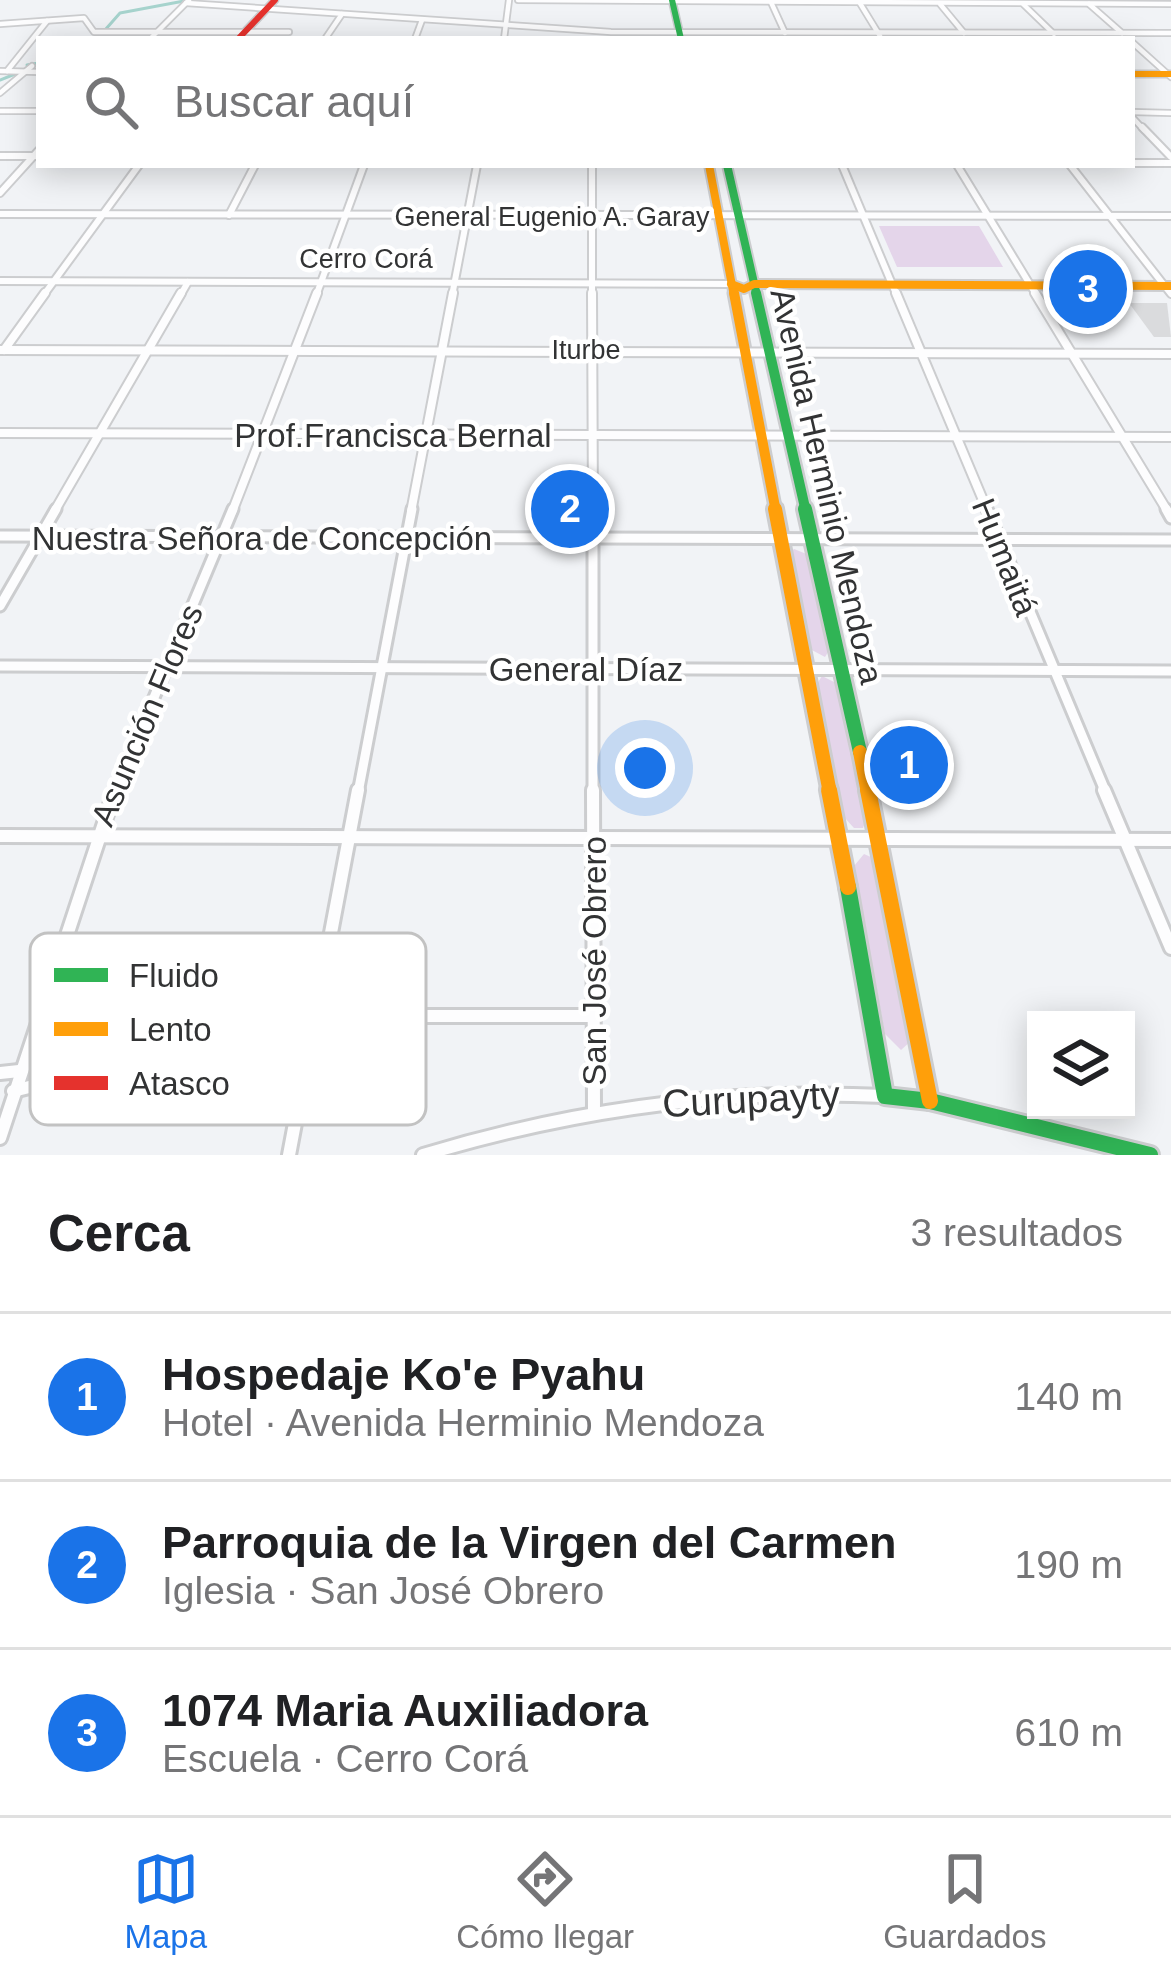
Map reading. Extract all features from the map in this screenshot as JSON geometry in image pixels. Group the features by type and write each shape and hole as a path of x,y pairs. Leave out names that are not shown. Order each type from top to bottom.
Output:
{"main road":[{"path":"672,2 680,36"},
{"path":"241,36 269,4"},
{"path":"1135,71 1168,72"},
{"name":"Avenida Herminio Mendoza","path":"710,168 758,436 843,843 885,1096"},
{"name":"Avenida Herminio Mendoza","path":"728,168 880,841 930,1101"},
{"name":"Cerro Corá","path":"731,284 744,289 754,284 1169,288"},
{"name":"Curupayty","path":"885,1096 930,1101 1150,1155"}],"street":[{"path":"504,36 509,0"},
{"path":"518,0 1171,4"},
{"path":"154,36 187,2 269,4 592,35 1171,33"},
{"path":"771,2 787,36"},
{"path":"858,2 879,36"},
{"path":"938,2 964,33"},
{"path":"1021,2 1055,36"},
{"path":"1088,2 1125,36"},
{"path":"1152,2 1171,16"},
{"path":"327,36 342,14"},
{"path":"0,24 88,19 94,32"},
{"path":"416,36 422,20"},
{"path":"5,69 47,21"},
{"path":"86,36 94,32 241,36 289,32"},
{"path":"1135,44 1168,72"},
{"path":"5,69 34,69"},
{"path":"0,93 34,69"},
{"path":"0,111 36,111"},
{"path":"1135,115 1171,114"},
{"path":"1135,118 1171,160"},
{"path":"0,156 36,154"},
{"path":"0,193 36,155"},
{"path":"1135,162 1171,160"},
{"path":"1,351 137,168"},
{"path":"229,215 253,168"},
{"name":"Asunción Flores","path":"64,933 96,835 265,434 363,168"},
{"path":"332,933 476,168"},
{"name":"San José Obrero","path":"592,168 594,1108"},
{"name":"Humaitá","path":"843,168 1171,948"},
{"path":"959,168 1171,518"},
{"path":"1072,168 1169,288"},
{"name":"General Eugenio A. Garay","path":"0,214 1171,218"},
{"name":"Cerro Corá","path":"0,281 731,284"},
{"path":"0,606 188,282"},
{"name":"Iturbe","path":"1,351 1171,354"},
{"name":"Prof.Francisca Bernal","path":"0,433 1171,437"},
{"name":"Nuestra Señora de Concepción","path":"0,536 1171,540"},
{"name":"General Díaz","path":"0,666 384,670 839,665 1171,671"},
{"path":"0,836 843,843 1171,840"},
{"path":"426,1016 594,1016"},
{"name":"Asunción Flores","path":"0,1138 30,1040"},
{"path":"0,1073 20,1071"},
{"path":"13,1091 30,1087"},
{"name":"Curupayty","path":"423,1155 594,1108 802,1090 885,1096"},
{"path":"290,1155 296,1125"}],"shaded area":[{"path":"879,226 979,226 1003,267 897,267"},
{"path":"794,549 809,555 830,649 825,657 810,649 790,553"},
{"path":"822,676 838,684 867,817 863,828 854,828 844,817 817,684"},
{"path":"864,854 873,858 912,1040 901,1050 885,1034 854,866"}],"building":[{"path":"1129,303 1167,303 1171,337 1154,337"},
{"path":"880,753 934,760 937,771 884,771"}],"waterway":[{"path":"105,30 120,13 184,1"},
{"path":"27,65 36,64"},
{"path":"0,80 15,74"}],"traffic: fast":[{"path":"672,0 680,36"},
{"path":"728,168 860,752"},
{"path":"848,887 885,1096 930,1101 1150,1155"}],"traffic: slow":[{"path":"1135,74 1171,74"},
{"path":"710,168 848,887"},
{"path":"731,284 744,289 754,284 1171,286"},
{"path":"860,752 930,1101"}],"traffic: jam":[{"path":"241,36 275,0"}],"place":[{"name":"1074 Maria Auxiliadora","path":"1088,289"},
{"name":"Parroquia de la Virgen del Carmen","path":"570,509"},
{"name":"Hospedaje Ko'e Pyahu","path":"909,765"}]}
